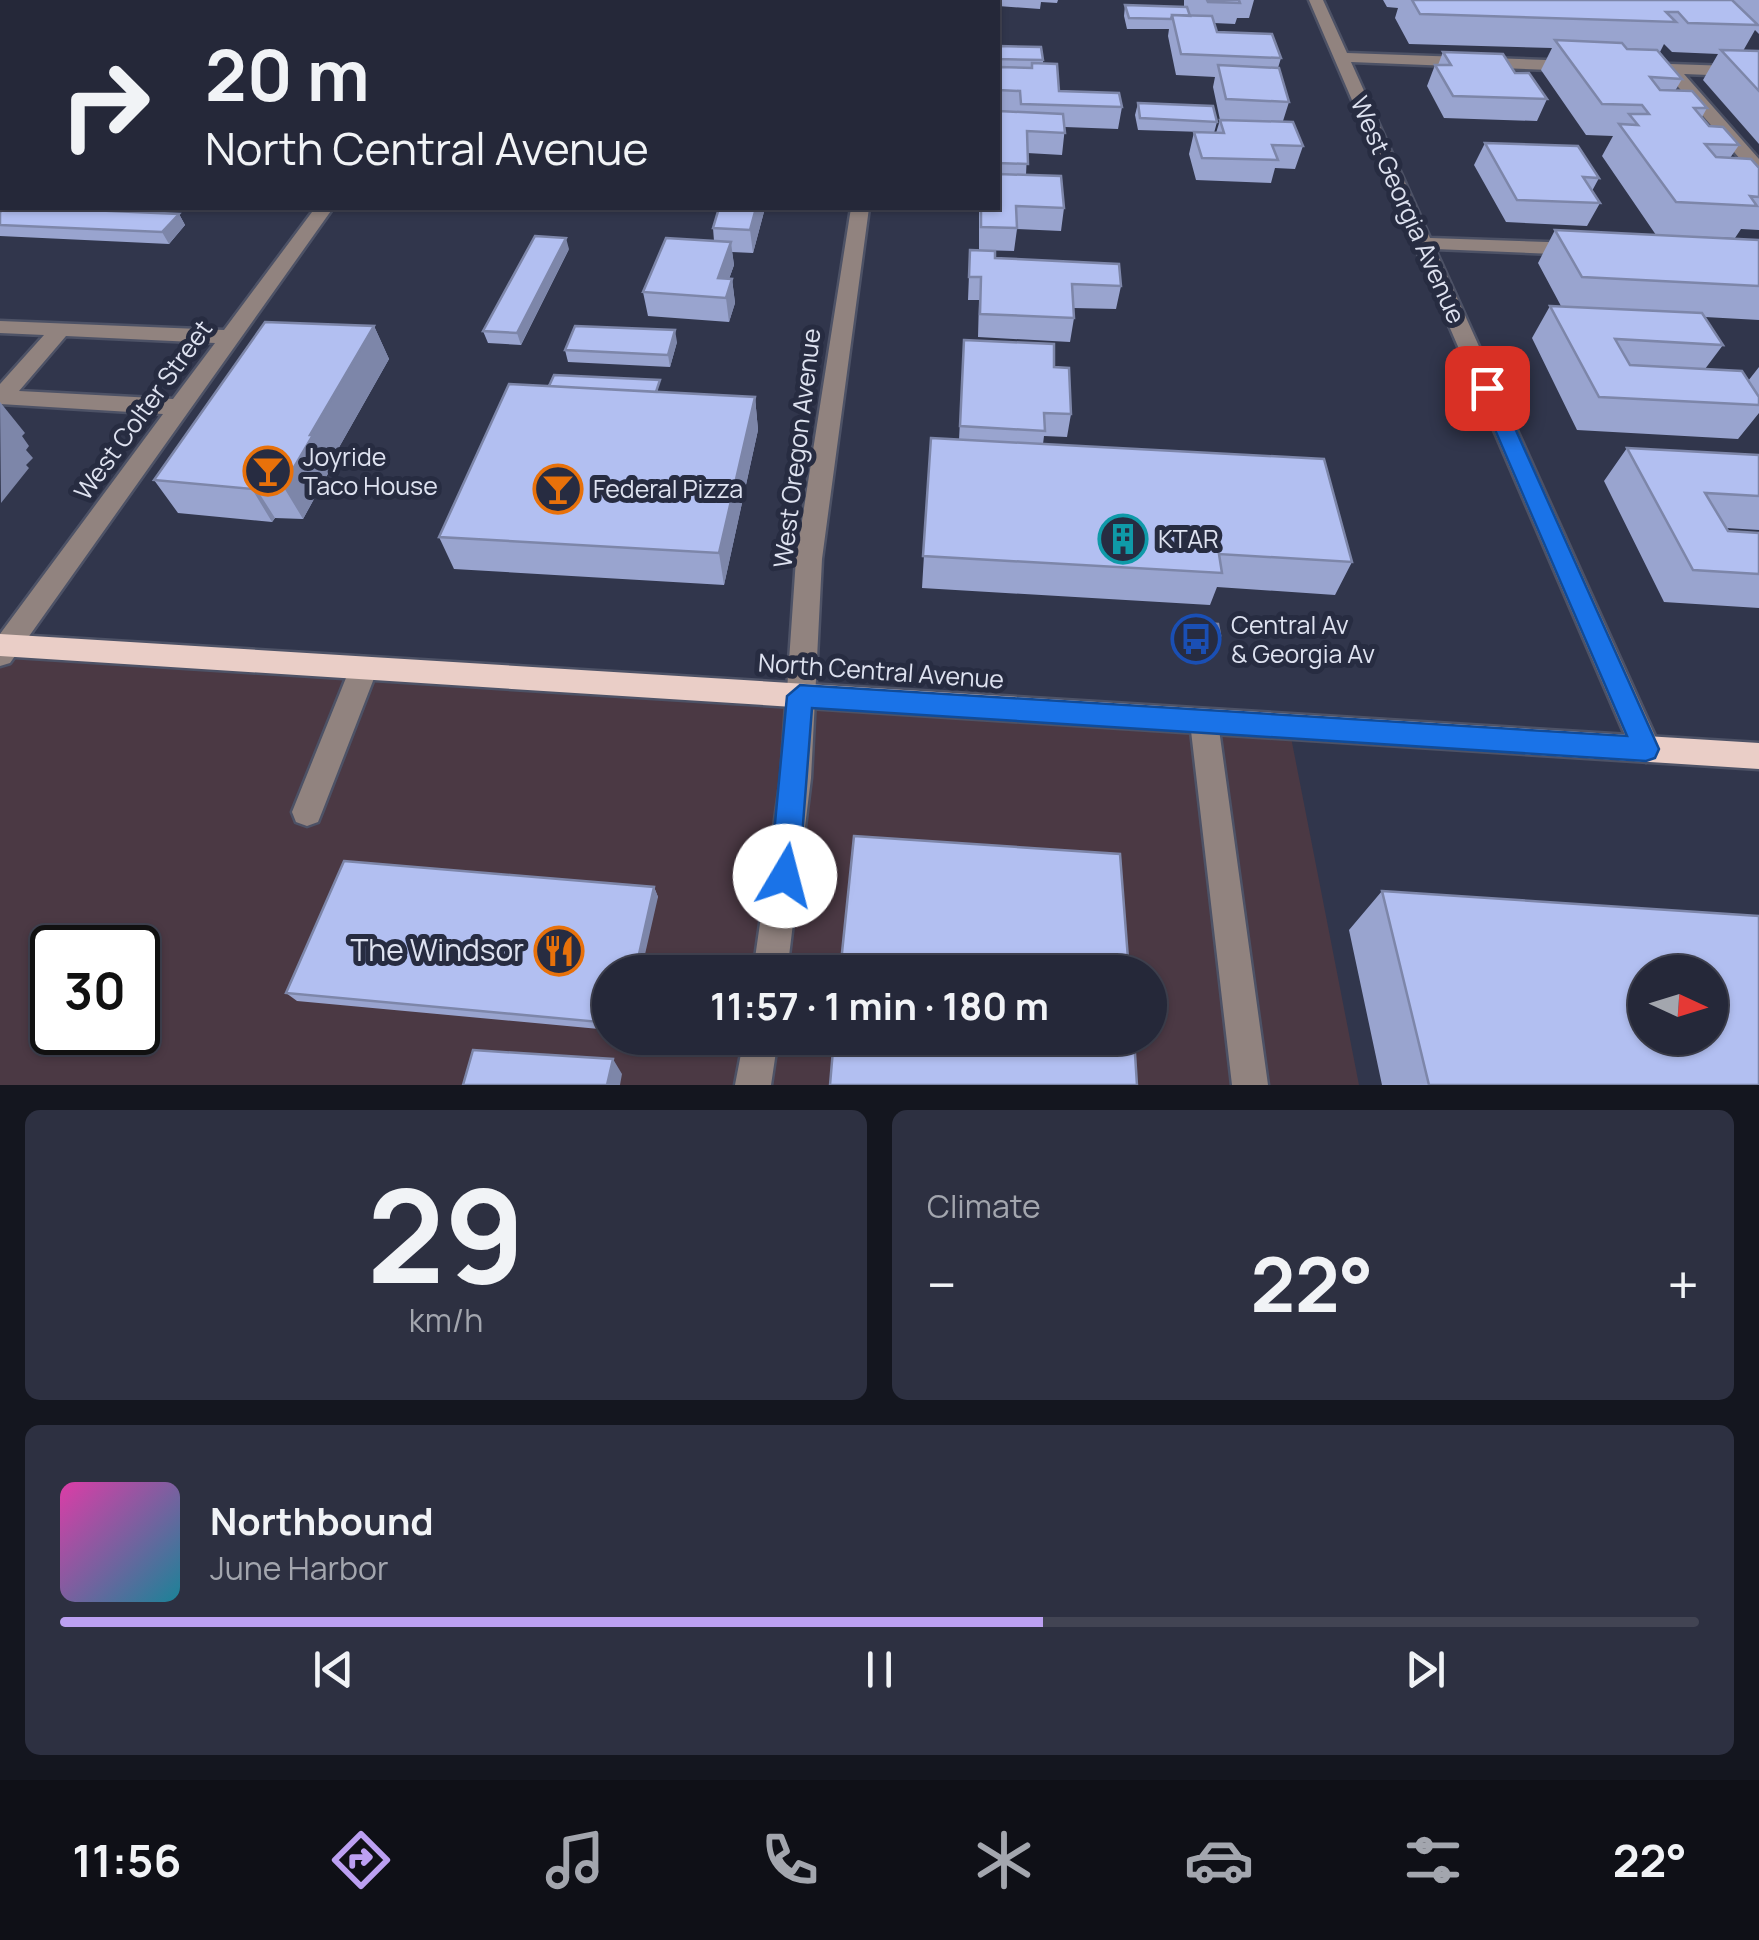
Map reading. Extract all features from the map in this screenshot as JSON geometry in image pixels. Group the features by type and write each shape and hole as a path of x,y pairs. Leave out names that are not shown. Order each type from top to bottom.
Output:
{"main road":[{"name":"North Central Avenue","path":"2,648 1759,756"}],"street":[{"name":"West Georgia Avenue","path":"1316,0 1646,749"},
{"path":"1341,57 1595,67"},
{"path":"1614,67 1759,72"},
{"path":"1672,70 1759,170"},
{"name":"West Colter Street","path":"2,648 323,210"},
{"name":"West Oregon Avenue","path":"773,955 791,831 809,559 860,210"},
{"path":"1422,243 1606,250"},
{"path":"0,327 231,336"},
{"path":"61,329 1,397 179,407"},
{"path":"307,812 364,668"},
{"path":"1204,722 1250,1085"},
{"path":"753,1085 757,1055"}],"shaded area":[{"path":"0,646 1289,727 1359,1085 0,1085"}],"building":[{"path":"1239,0 1240,3 1208,2"},
{"path":"1412,0 1732,0 1758,25 1688,23 1678,12 1666,12 1676,22 1420,14"},
{"path":"1125,5 1187,7 1190,16 1129,18"},
{"path":"1172,15 1212,16 1217,32 1272,34 1281,58 1181,54"},
{"path":"1555,40 1622,43 1627,49 1657,50 1682,79 1650,77 1660,90 1692,91 1707,108 1694,108 1709,126 1723,127 1739,145 1705,144 1716,157 1751,159 1759,168 1759,197 1750,196 1757,206 1676,202 1619,124 1638,125 1629,114 1649,114 1642,105 1602,104"},
{"path":"1000,46 1041,47 1043,60 1000,59"},
{"path":"1721,50 1759,51 1759,91"},
{"path":"1443,52 1503,54 1515,73 1529,73 1547,99 1453,96 1435,65 1451,65"},
{"path":"1032,63 1057,64 1059,91 1119,93 1122,107 1021,104 1020,91 1000,90 1000,67 1032,68"},
{"path":"1218,65 1279,68 1289,102 1226,99"},
{"path":"1138,103 1213,106 1217,122 1140,118"},
{"path":"1000,111 1063,114 1065,133 1027,131 1028,164 1000,163"},
{"path":"1220,120 1293,122 1303,146 1272,145 1278,160 1202,158 1194,132 1224,133"},
{"path":"1485,143 1578,146 1599,178 1583,177 1600,203 1517,200"},
{"path":"1000,174 1061,176 1064,208 1016,206 1017,228 981,227 981,210 1000,210"},
{"path":"718,210 755,210 750,230 713,228"},
{"path":"0,212 179,214 162,232 0,225"},
{"path":"1555,230 1759,240 1759,286 1582,277"},
{"path":"535,236 566,238 517,333 483,331"},
{"path":"666,238 731,242 718,278 732,279 726,298 643,292"},
{"path":"970,250 995,251 995,258 1119,264 1121,286 1072,284 1074,318 980,314 981,277 969,277"},
{"path":"1550,306 1702,313 1723,345 1615,339 1630,365 1742,371 1759,397 1759,405 1599,397"},
{"path":"265,322 374,326 283,486 254,485 252,489 154,480"},
{"path":"575,326 675,330 668,355 565,350"},
{"path":"964,340 1054,344 1054,367 1069,368 1071,414 1044,413 1045,431 960,426"},
{"path":"554,375 660,380 656,392 549,386"},
{"path":"509,384 755,397 719,553 439,537"},
{"name":"KTAR","path":"931,438 1324,459 1352,562 1219,554 1222,573 923,556"},
{"path":"1627,448 1759,455 1759,496 1705,493 1728,531 1759,533 1759,574 1693,570"},
{"path":"1186,622 1218,624 1220,635 1197,633"},
{"path":"854,836 1120,854 1128,955 842,955"},
{"path":"344,861 654,887 639,955 592,955 592,1021 286,993"},
{"path":"1382,891 1759,916 1759,1085 1429,1085"},
{"path":"473,1050 613,1059 607,1085 463,1085"},
{"path":"833,1055 1135,1055 1137,1085 830,1085"}],"place":[{"name":"Joyride Taco House","path":"268,471"},
{"name":"Federal Pizza","path":"558,489"},
{"name":"KTAR","path":"1123,539"},
{"name":"Central Av & Georgia Av","path":"1196,639"},
{"name":"The Windsor","path":"559,951"}],"route":[{"path":"785,876 800,696 1646,749 1487,388"}]}
